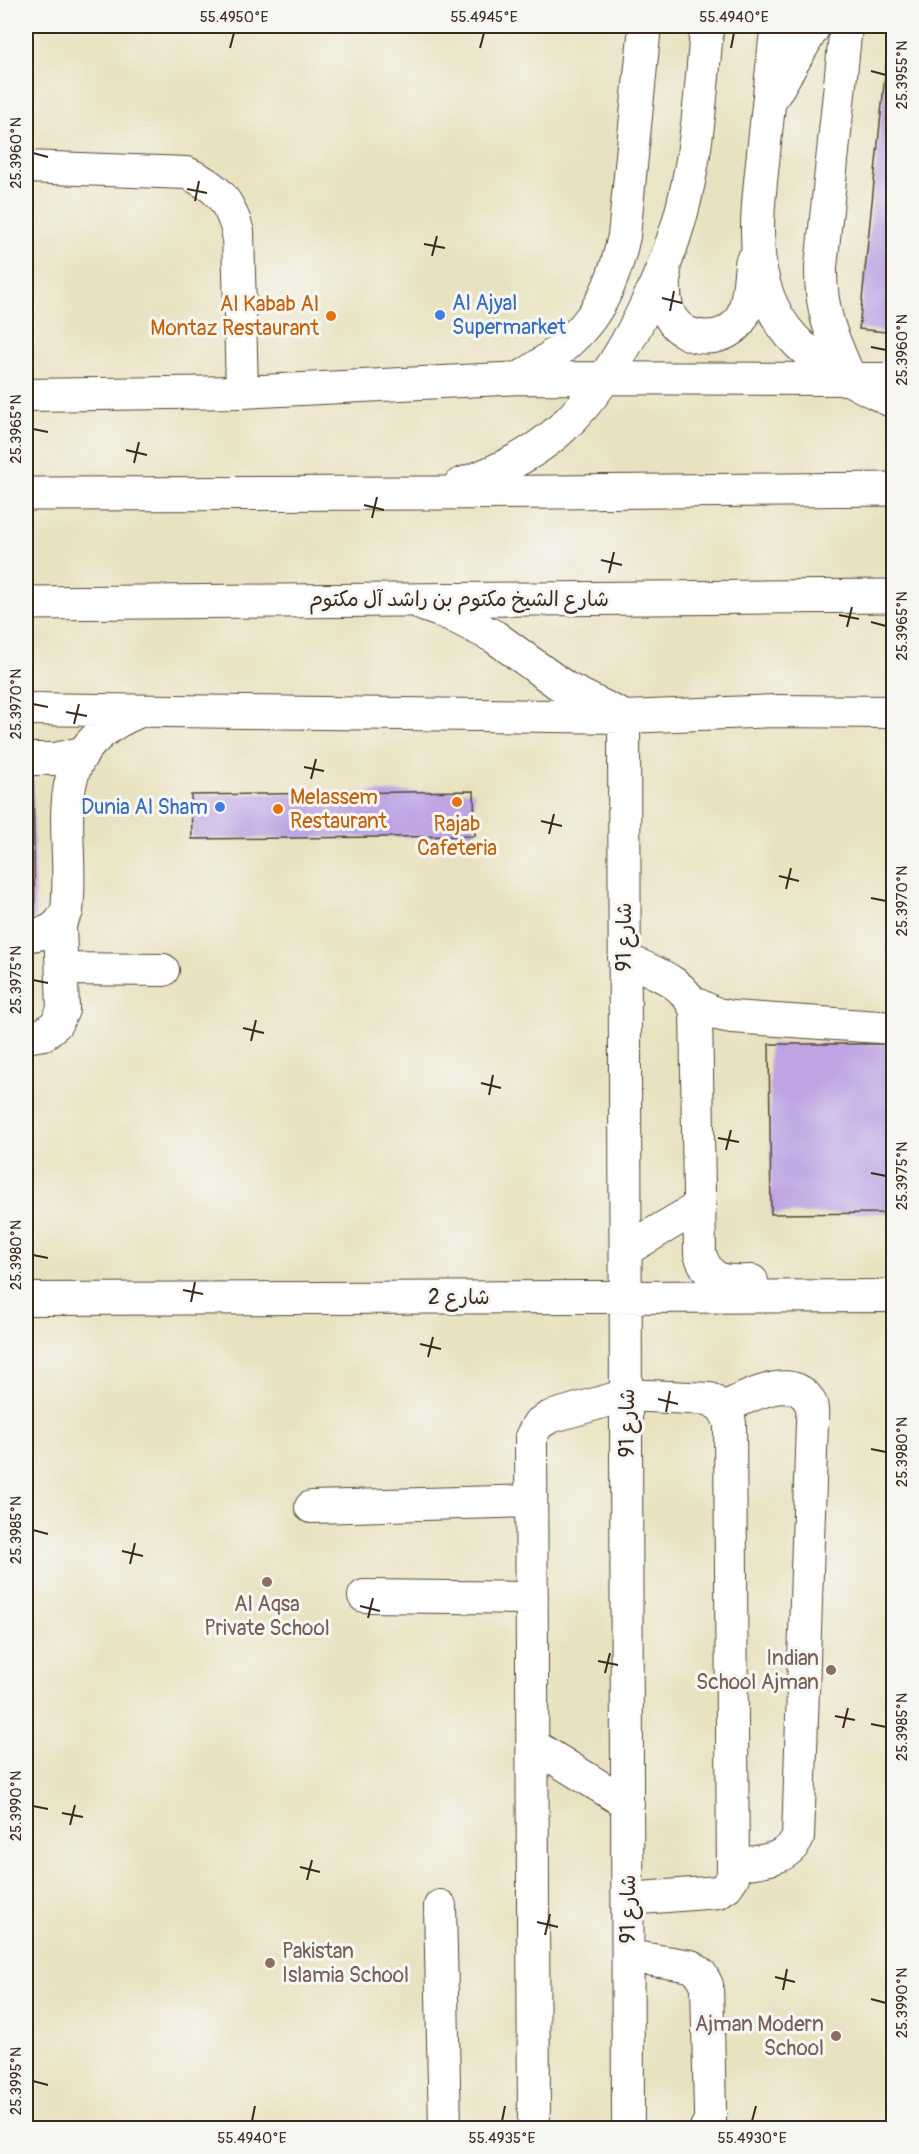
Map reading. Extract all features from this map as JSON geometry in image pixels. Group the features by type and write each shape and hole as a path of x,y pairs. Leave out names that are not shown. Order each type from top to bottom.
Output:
{"main road":[{"path":"438,493 507,467 536,449 562,428 604,379 646,304 664,267 678,227 695,144 707,26"},
{"path":"664,267 666,303 671,319 683,330 698,337 714,337 730,331 741,319 747,304 777,26"},
{"path":"769,103 814,26"},
{"path":"756,228 759,262 765,290 779,319 799,344 823,364 894,402"},
{"path":"26,494 894,489"},
{"name":"شارع الشيخ مكتوم بن راشد آل مكتوم","path":"26,603 894,596"},
{"path":"402,599 450,614 473,625 495,637 565,688 624,717"}],"street":[{"path":"520,378 565,347 584,329 614,277 624,236 645,26"},
{"path":"846,26 822,256 821,290 824,312 831,334 851,380"},
{"path":"26,167 187,173 206,182 222,195 232,212 238,232 242,392"},
{"path":"26,395 242,392 520,378 894,379"},
{"path":"26,709 624,717 775,711 894,712"},
{"path":"26,1037 44,1034 56,1024 63,1010 60,925 67,911 69,896 69,786 81,753 97,734 117,721 139,712"},
{"name":"شارع 91","path":"624,717 628,2128"},
{"path":"26,759 55,759 81,753"},
{"path":"26,935 47,933 60,925"},
{"path":"624,958 679,985 696,1011 700,1254 709,1273 718,1279 727,1281 894,1279"},
{"path":"62,969 163,970"},
{"path":"692,1002 717,1014 732,1017 894,1028"},
{"path":"626,1250 700,1206"},
{"name":"شارع 2","path":"26,1299 894,1296"},
{"path":"723,1408 769,1389 784,1386 801,1391 812,1405 798,1838 793,1849 784,1856 733,1865"},
{"path":"534,2128 531,1437 538,1425 550,1417 564,1411 627,1395 710,1399 723,1408 730,1422 733,1876 727,1886 718,1892 628,1899"},
{"path":"310,1507 531,1501"},
{"path":"364,1596 532,1598"},
{"path":"533,1745 628,1804"},
{"path":"440,1906 445,2128"},
{"path":"628,1956 691,1966 701,1974 707,1985 710,2121 706,2128"}],"building":[{"path":"890,26 894,26 894,333 859,329"},
{"path":"26,774 33,774 35,923 26,923"},
{"path":"474,791 475,836 192,839 191,795"},
{"path":"769,1044 894,1044 894,1213 771,1214"}],"place":[{"name":"Al Ajyal Supermarket","path":"440,315"},
{"name":"Al Kabab Al Montaz Restaurant","path":"331,316"},
{"name":"Rajab Cafeteria","path":"457,802"},
{"name":"Dunia Al Sham","path":"220,807"},
{"name":"Melassem Restaurant","path":"278,809"},
{"name":"Al Aqsa Private School","path":"267,1582"},
{"name":"Indian School Ajman","path":"831,1670"},
{"name":"Pakistan Islamia School","path":"270,1963"},
{"name":"Ajman Modern School","path":"836,2036"}]}
